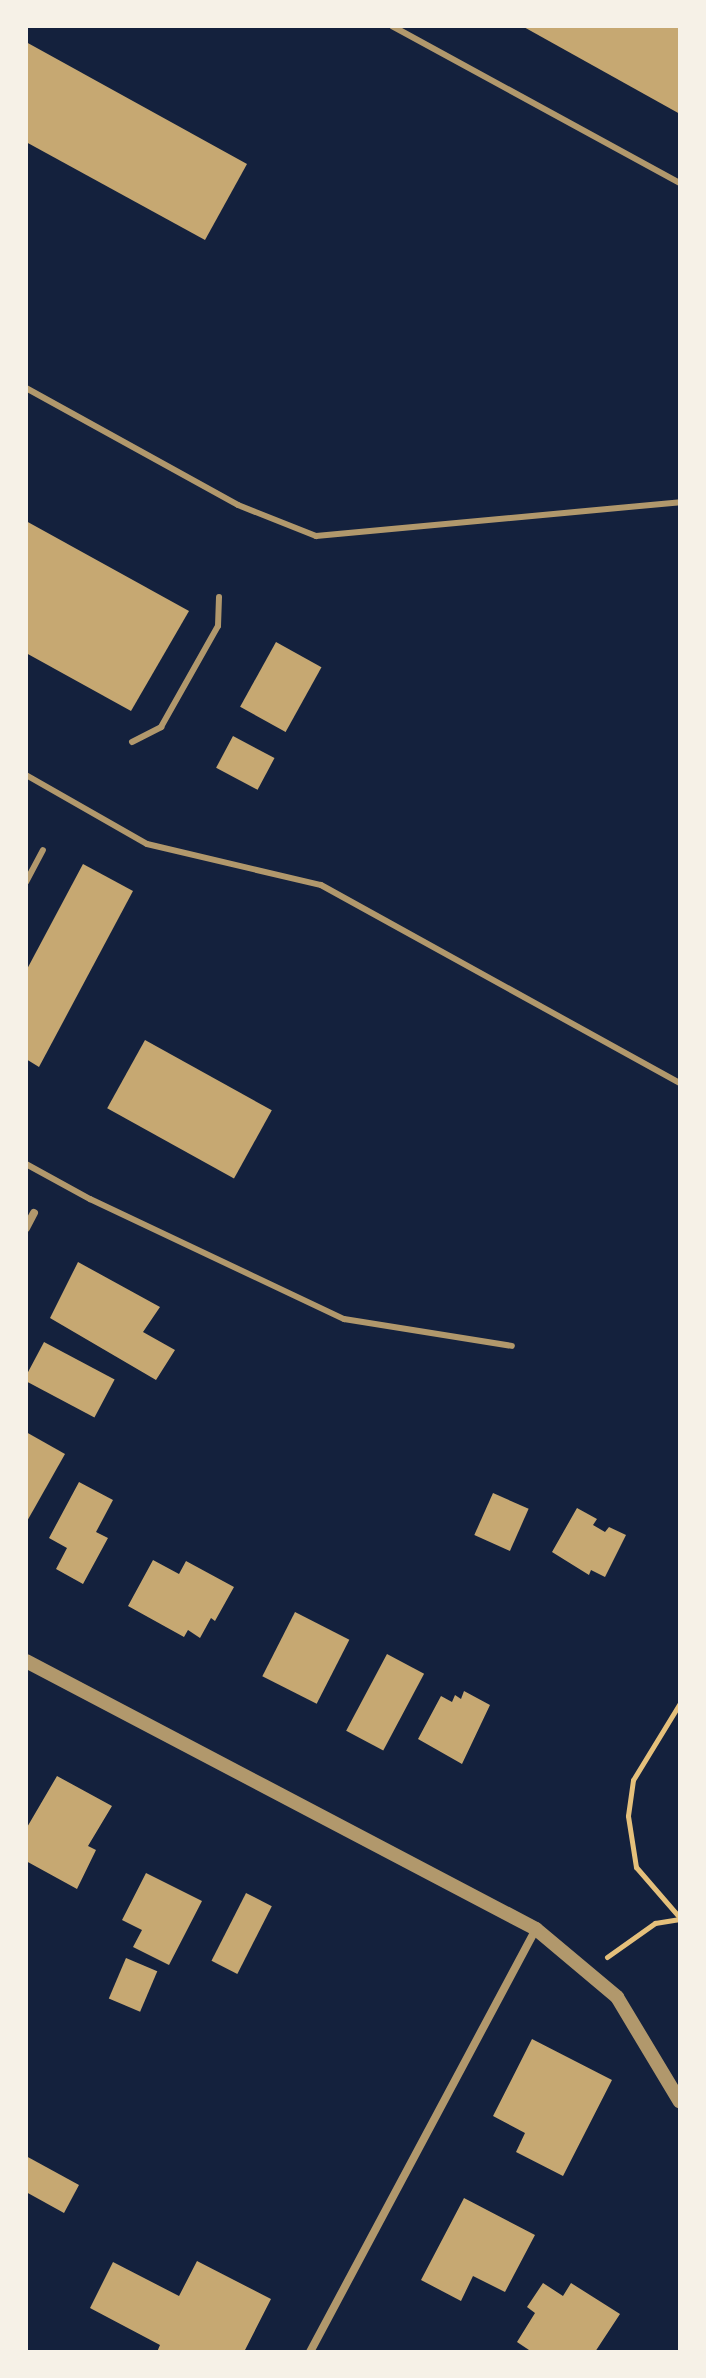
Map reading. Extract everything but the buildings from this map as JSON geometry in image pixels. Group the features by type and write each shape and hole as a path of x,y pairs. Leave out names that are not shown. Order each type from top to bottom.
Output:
{"street":[{"path":"26,1228 34,1213"},
{"path":"26,1661 536,1929 617,1997 680,2102"},
{"path":"310,2352 536,1929"}],"lane":[{"path":"392,26 680,183"},
{"path":"26,388 238,505 316,536 680,502"},
{"path":"132,742 161,727 218,626 219,597"},
{"path":"26,775 147,844 321,885 680,1083"},
{"path":"26,882 43,850"},
{"path":"26,1164 90,1199 344,1319 512,1346"}],"path":[{"path":"680,1703 633,1780 628,1816 636,1867 680,1919"},
{"path":"587,1972 655,1923 680,1919"}]}
